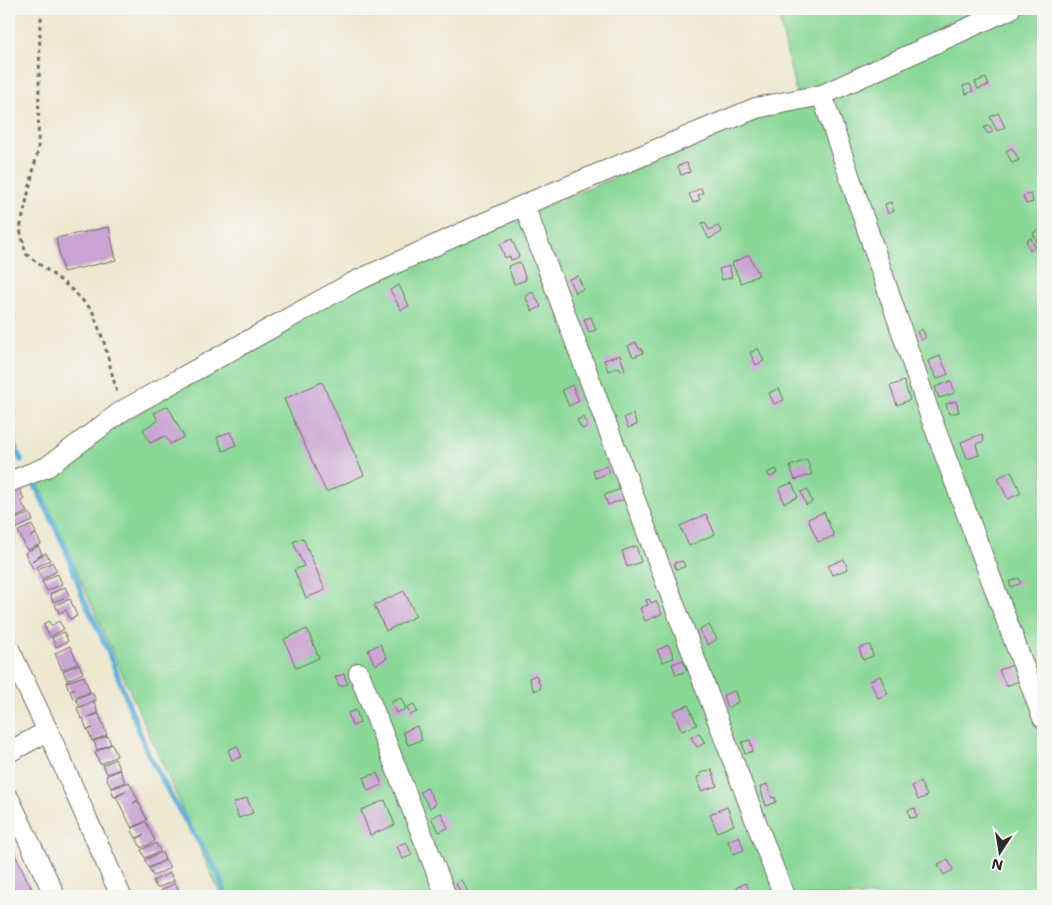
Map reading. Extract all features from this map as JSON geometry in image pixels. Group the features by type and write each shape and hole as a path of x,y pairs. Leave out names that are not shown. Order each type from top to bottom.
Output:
{"street":[{"path":"9,482 47,467 122,411 352,283 524,205 756,108 822,95 1010,9"},
{"path":"822,95 930,415 1043,718"},
{"path":"524,205 784,896"},
{"path":"9,649 48,731 121,896"},
{"path":"359,673 446,896"},
{"path":"9,752 48,731"},
{"path":"9,798 55,896"}],"path":[{"path":"43,9 40,24 38,150 20,229 26,254 68,286 92,310 104,342 122,411"}],"green space":[{"path":"777,9 1043,9 1043,896 221,896 34,475 354,286 761,117 799,106"}],"building":[{"path":"986,78 989,85 978,89 975,82"},
{"path":"970,84 973,91 966,94 963,86"},
{"path":"998,113 1005,127 997,131 990,117"},
{"path":"989,125 993,131 988,134 984,128"},
{"path":"1012,148 1019,160 1012,163 1006,151"},
{"path":"687,163 690,172 681,175 678,166"},
{"path":"701,188 703,193 698,195 700,200 693,203 689,194"},
{"path":"1031,194 1033,202 1026,204 1023,196"},
{"path":"891,202 894,211 888,214 885,204"},
{"path":"705,222 709,230 718,226 722,232 709,239 701,224"},
{"path":"109,227 116,260 63,272 56,238"},
{"path":"1043,228 1043,240 1041,241 1043,247 1040,249 1033,233"},
{"path":"1031,238 1035,247 1030,250 1026,241"},
{"path":"512,239 519,257 511,260 510,256 505,258 500,244"},
{"path":"749,255 759,275 741,283 732,263"},
{"path":"520,262 526,280 514,284 508,266"},
{"path":"729,266 732,277 722,280 719,269"},
{"path":"578,276 583,289 575,293 569,279"},
{"path":"399,285 409,306 401,310 390,290"},
{"path":"533,292 541,307 532,311 525,296"},
{"path":"591,317 596,330 589,332 584,319"},
{"path":"922,329 926,337 921,340 917,332"},
{"path":"636,342 643,353 633,357 628,346"},
{"path":"758,348 764,361 756,365 750,353"},
{"path":"620,355 625,370 621,371 619,367 608,371 604,360"},
{"path":"940,356 948,374 937,379 928,361"},
{"path":"904,381 910,400 897,405 890,386"},
{"path":"951,381 955,393 939,398 935,387"},
{"path":"322,382 364,475 326,492 284,399"},
{"path":"572,385 579,401 569,406 562,390"},
{"path":"779,388 784,400 774,404 769,393"},
{"path":"956,401 959,412 949,414 946,404"},
{"path":"168,406 184,437 170,444 165,436 150,443 143,429 158,421 154,413"},
{"path":"633,414 637,425 628,428 624,417"},
{"path":"584,417 588,426 582,429 577,420"},
{"path":"230,432 236,445 223,451 217,437"},
{"path":"982,434 984,441 976,444 979,455 967,459 961,442"},
{"path":"807,460 812,474 795,480 790,466"},
{"path":"607,466 610,473 595,478 593,470"},
{"path":"776,469 778,473 770,477 767,473"},
{"path":"1011,471 1021,493 1008,499 998,478"},
{"path":"792,483 798,497 784,503 779,488"},
{"path":"19,487 24,499 21,501 27,512 13,519 9,510 9,492"},
{"path":"621,489 625,499 608,505 604,495"},
{"path":"807,489 812,502 806,505 801,492"},
{"path":"824,512 834,536 818,542 808,519"},
{"path":"30,513 33,521 15,529 12,521"},
{"path":"706,514 715,534 689,546 680,526"},
{"path":"32,525 36,533 30,537 36,534 41,544 27,550 18,531"},
{"path":"303,538 325,590 306,598 294,570 304,566 293,542"},
{"path":"38,546 42,554 32,561 46,553 50,560 33,569 25,553"},
{"path":"636,546 641,562 627,567 622,551"},
{"path":"844,559 848,569 832,575 828,566"},
{"path":"683,561 685,567 676,569 674,563"},
{"path":"52,562 57,571 42,579 37,570"},
{"path":"58,574 62,584 47,591 42,581"},
{"path":"1019,578 1021,583 1011,587 1009,582"},
{"path":"65,587 69,596 53,602 50,594"},
{"path":"404,591 416,616 386,631 374,605"},
{"path":"70,599 77,616 70,619 66,610 59,613 55,605"},
{"path":"649,599 651,603 656,601 662,614 645,621 640,608 648,605 646,600"},
{"path":"49,621 51,626 59,621 64,629 50,637 43,624"},
{"path":"709,625 717,639 708,645 699,630"},
{"path":"307,629 319,658 296,668 284,639"},
{"path":"64,632 68,641 56,647 52,638"},
{"path":"380,644 387,658 375,665 368,650"},
{"path":"669,645 674,658 663,662 657,650"},
{"path":"870,645 873,656 863,660 859,648"},
{"path":"70,646 78,663 62,670 55,653"},
{"path":"683,660 687,671 676,675 672,664"},
{"path":"79,664 83,673 67,680 63,671"},
{"path":"1016,664 1022,680 1006,686 999,670"},
{"path":"344,674 348,684 339,686 335,677"},
{"path":"536,675 541,688 534,691 529,678"},
{"path":"84,676 90,692 73,699 70,691 75,688 69,690 66,682"},
{"path":"880,676 888,694 878,698 870,681"},
{"path":"735,691 738,702 727,708 723,695"},
{"path":"92,692 96,700 80,707 76,699"},
{"path":"401,698 406,709 396,713 391,702"},
{"path":"94,702 98,713 88,717 99,714 107,735 92,741 88,730 93,728 87,730 77,708"},
{"path":"414,704 417,712 410,715 407,707"},
{"path":"688,705 697,725 682,731 673,711"},
{"path":"356,710 360,723 352,726 348,713"},
{"path":"417,726 422,740 408,745 403,732"},
{"path":"699,733 705,743 697,747 691,737"},
{"path":"108,736 111,744 97,750 94,741"},
{"path":"750,740 753,751 745,754 742,742"},
{"path":"112,744 117,756 100,764 95,752"},
{"path":"237,746 242,757 232,760 228,750"},
{"path":"115,759 120,769 107,774 103,765"},
{"path":"120,770 125,782 111,788 106,776"},
{"path":"712,770 717,786 701,791 697,777 701,776 700,773"},
{"path":"377,773 382,785 368,791 363,778"},
{"path":"129,782 138,800 133,803 138,801 147,820 132,828 116,797 127,791 114,797 111,789"},
{"path":"920,782 927,796 918,800 912,786"},
{"path":"767,784 772,798 775,797 776,802 766,806 760,787"},
{"path":"427,788 436,804 430,808 420,792"},
{"path":"247,798 253,813 239,818 233,803"},
{"path":"385,800 395,825 370,835 361,810"},
{"path":"727,807 734,825 717,832 710,814"},
{"path":"915,808 917,817 910,818 908,810"},
{"path":"441,813 448,828 439,832 431,818"},
{"path":"146,822 155,841 141,848 137,839 144,835 136,838 131,829"},
{"path":"739,836 744,850 733,854 728,841"},
{"path":"9,842 35,896 9,896"},
{"path":"406,842 412,855 403,859 397,846"},
{"path":"156,843 160,851 145,858 141,850"},
{"path":"162,852 165,860 149,868 145,860"},
{"path":"948,859 953,870 944,875 938,864"},
{"path":"166,860 170,868 153,876 149,868"},
{"path":"170,873 174,881 157,888 153,881"},
{"path":"461,880 468,892 462,895 456,883"},
{"path":"175,883 180,893 174,896 164,896 161,891"},
{"path":"746,883 752,896 741,896 737,887"}],"waterway":[{"path":"9,434 21,460"},
{"path":"33,481 66,549 83,597 107,648 148,754 176,805 218,873 226,896"}]}
